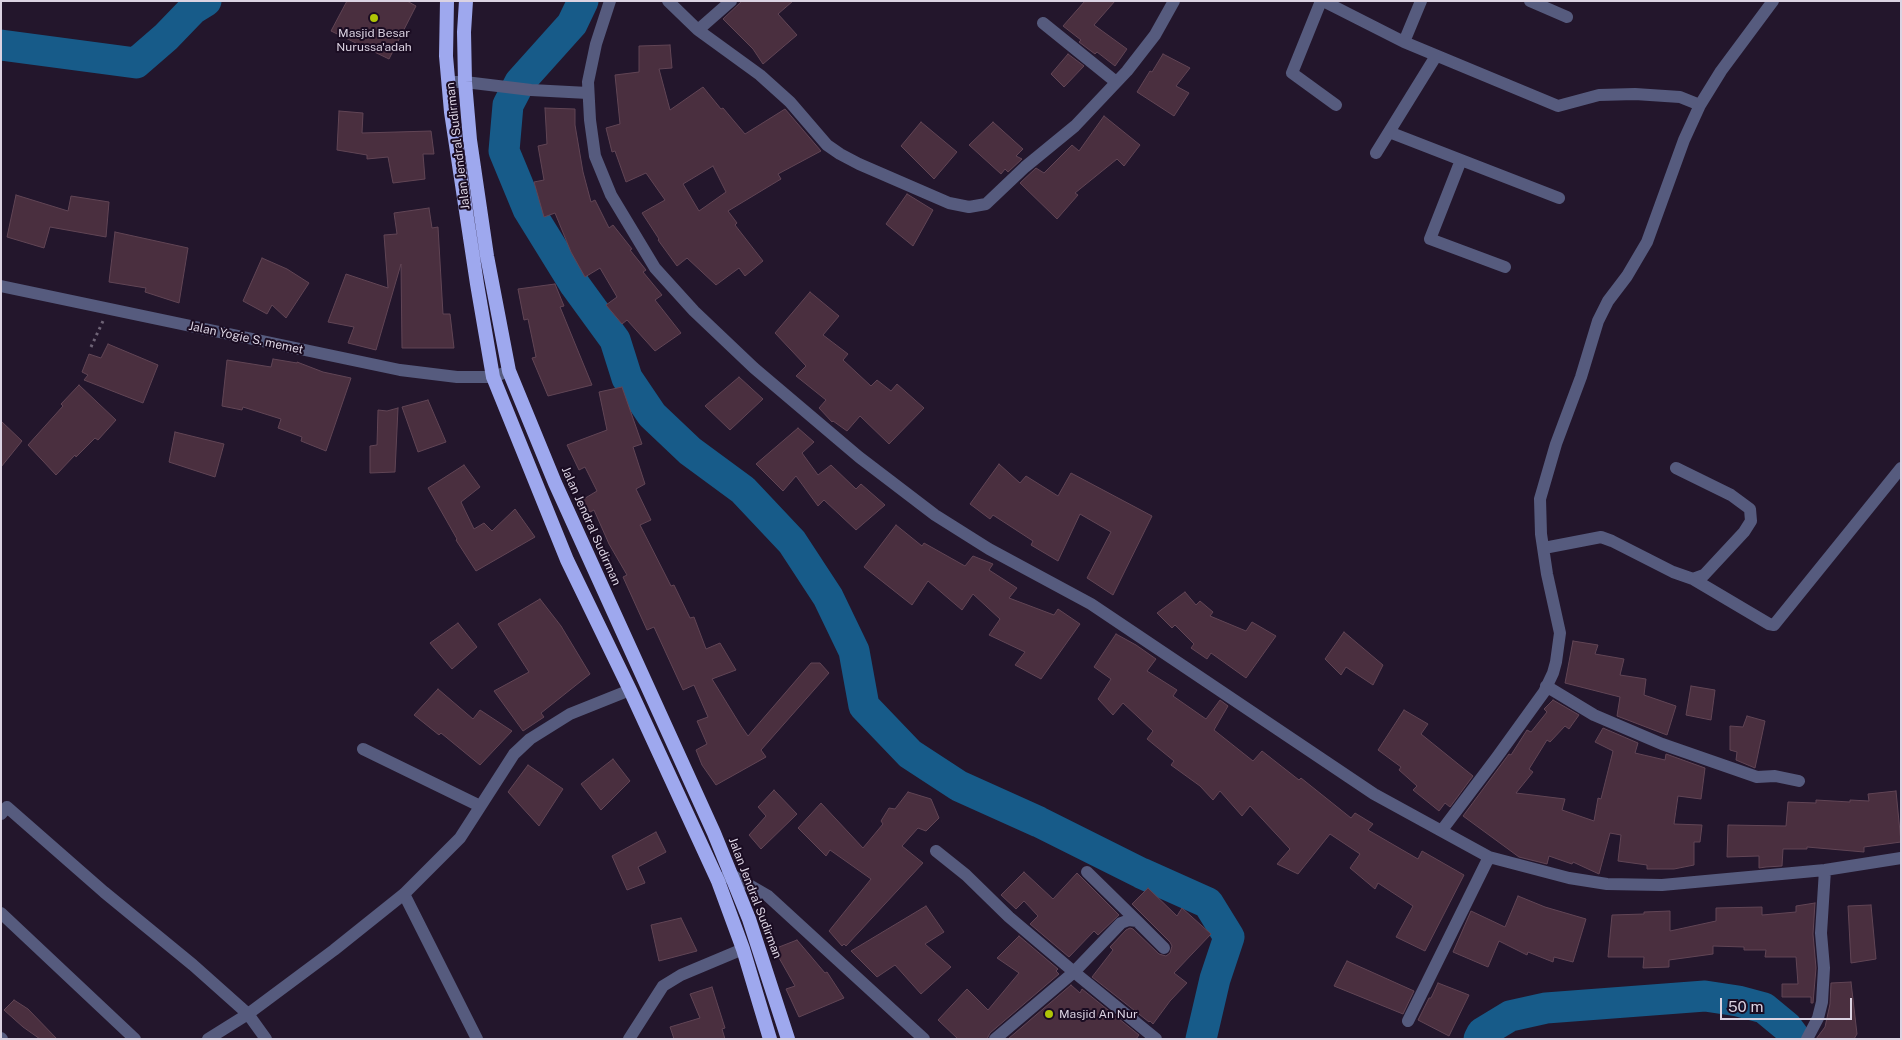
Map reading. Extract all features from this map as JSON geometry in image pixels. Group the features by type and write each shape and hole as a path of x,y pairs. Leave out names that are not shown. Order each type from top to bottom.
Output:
{"highway":[{"name":"Jalan Jendral Sudirman","path":"446,1 446,56 451,112 462,193 493,377 568,560 630,690 724,878 749,919 788,1039"},
{"name":"Jalan Jendral Sudirman","path":"466,1 464,32 465,82 470,140 486,247 509,371 555,483 714,833 743,949 770,1039"}],"street":[{"path":"610,1 594,54 588,82 590,120 595,156 611,195 655,268 694,311 754,368 859,457 935,515 989,549 1091,604 1374,794 1404,812 1489,856 1569,878 1607,884 1662,885 1825,870 1901,858"},
{"path":"668,1 698,30 760,75 790,102 827,145 840,154 949,203 969,207 986,204 1025,167 1075,126 1155,36 1174,1"},
{"path":"698,30 731,1"},
{"path":"1336,105 1292,73 1322,1 1404,42 1558,106 1599,95 1635,94 1680,98 1700,105"},
{"path":"1404,42 1421,1"},
{"path":"1530,1 1567,17"},
{"path":"1442,830 1497,757 1546,686 1556,662 1560,633 1544,548 1540,499 1556,444 1582,378 1598,321 1647,242 1684,140 1700,105 1721,71 1773,1"},
{"path":"1043,23 1116,82"},
{"path":"1376,153 1436,56"},
{"path":"448,82 588,93"},
{"path":"1389,132 1559,198"},
{"path":"1460,160 1430,239 1505,267"},
{"name":"Jalan Yogie S. memet","path":"1,286 400,370 457,377 493,377"},
{"path":"493,377 509,371"},
{"path":"1676,468 1731,495 1750,509 1751,514 1751,520 1744,532 1730,549 1704,575 1693,578"},
{"path":"1544,548 1600,537 1612,541 1672,572 1693,578 1769,624 1774,625 1901,468"},
{"path":"1546,686 1594,715 1662,744 1757,777 1775,776 1799,781"},
{"path":"208,1039 248,1014 334,950 404,894 460,838 514,754 530,740 570,714 630,690"},
{"path":"363,749 480,806"},
{"path":"3,807 193,965 248,1014 266,1039"},
{"path":"936,850 966,875 1009,917 1156,1039"},
{"path":"1408,1021 1489,856"},
{"path":"1807,1039 1818,1018 1822,1002 1824,968 1822,933 1825,870"},
{"path":"1087,872 1164,948"},
{"path":"724,878 768,896 924,1039"},
{"path":"404,894 477,1039"},
{"path":"1,913 135,1039"},
{"path":"995,1039 1074,972 1121,923 1128,920 1137,921"},
{"path":"629,1039 663,986 681,975 743,949"}],"path":[{"path":"91,347 108,309"}],"building":[{"name":"Masjid Besar Nurussa'adah","path":"347,1 407,1 416,6 389,59 331,31"},
{"path":"742,1 793,1 778,14 797,35 763,64 753,49 723,19"},
{"path":"1085,1 1115,1 1094,25 1127,49 1115,66 1097,52 1095,54 1079,42 1081,40 1063,26"},
{"path":"670,45 672,68 659,69 670,110 703,87 745,134 785,109 821,151 778,174 781,179 728,211 737,223 735,225 763,261 745,276 739,268 716,285 687,258 677,266 658,240 642,213 665,200 646,173 626,182 615,151 612,152 606,128 620,124 615,75 639,72 639,46","holes":["713,166 726,192 699,211 683,184"]},
{"path":"1068,54 1084,66 1064,87 1051,74"},
{"path":"1163,54 1190,68 1176,86 1189,93 1174,116 1137,92"},
{"path":"545,108 575,109 575,125 583,172 591,202 595,200 609,228 613,225 632,249 630,250 646,270 643,272 662,295 655,300 681,333 655,351 627,320 622,324 606,305 617,297 600,268 585,277 571,252 555,213 544,217 534,182 544,180 538,146 547,144"},
{"path":"339,111 363,113 362,133 431,131 434,154 423,154 425,179 393,183 388,157 367,159 367,155 337,150"},
{"path":"1104,116 1140,145 1124,166 1117,159 1075,193 1078,195 1057,219 1020,183 1036,168 1044,173 1072,145 1079,151"},
{"path":"921,122 957,152 934,179 901,146"},
{"path":"993,122 1023,149 1016,156 1022,159 1008,172 1005,169 1001,174 969,145"},
{"path":"907,194 933,210 913,246 886,224"},
{"path":"16,195 68,211 71,196 109,202 106,237 50,227 44,248 7,237"},
{"path":"429,208 432,228 438,227 443,314 450,314 454,348 402,348 401,264 376,350 348,343 354,327 328,322 346,274 388,288 384,235 397,234 394,213"},
{"path":"115,232 188,248 179,303 145,292 146,288 109,282"},
{"path":"262,258 287,269 309,283 286,318 272,305 267,314 243,301"},
{"path":"555,284 564,306 560,307 592,385 548,396 532,358 536,357 528,319 524,320 518,289"},
{"path":"810,292 839,316 823,335 848,354 843,360 871,386 877,380 891,391 897,384 924,408 889,444 860,416 847,431 832,422 819,408 826,400 796,376 806,366 775,333"},
{"path":"108,344 158,365 143,403 84,380 88,375 82,372 89,354 101,358"},
{"path":"273,359 297,362 323,372 351,378 326,451 301,441 302,437 278,428 281,419 243,407 242,410 222,406 227,360 271,367"},
{"path":"739,377 763,399 730,430 705,406"},
{"path":"79,385 116,420 98,440 95,438 56,475 28,445"},
{"path":"622,387 642,444 633,447 645,484 636,489 651,520 640,525 671,586 674,585 690,618 694,617 706,649 720,643 736,670 712,679 748,736 811,663 820,663 829,673 761,750 766,757 716,785 702,765 696,750 707,744 697,721 708,717 694,685 683,690 654,627 647,630 623,577 627,575 609,544 594,510 590,512 582,500 597,491 585,467 579,470 567,445 607,430 599,392"},
{"path":"428,400 446,442 418,452 402,407"},
{"path":"398,408 395,472 370,473 370,446 377,445 378,410 387,411"},
{"path":"1,421 22,441 1,467"},
{"path":"798,428 814,442 802,453 818,475 831,465 856,489 861,484 885,505 856,530 824,500 818,506 796,476 783,491 756,464"},
{"path":"175,432 224,444 215,477 169,462"},
{"path":"999,464 1020,483 1026,476 1058,496 1071,473 1152,516 1113,595 1087,578 1111,532 1080,514 1058,561 1031,545 1033,541 993,515 990,519 970,504"},
{"path":"464,465 480,487 461,502 474,529 484,523 492,531 515,509 535,537 476,571 456,540 428,488"},
{"path":"896,525 922,546 924,543 965,566 973,556 993,564 989,570 1017,588 1009,598 1054,615 1058,609 1080,624 1041,679 1015,665 1025,652 989,635 1000,619 973,594 962,610 928,581 912,605 864,567"},
{"path":"1185,592 1196,605 1200,601 1213,612 1210,616 1246,631 1252,622 1276,636 1246,678 1211,653 1207,659 1191,648 1194,644 1175,625 1172,628 1157,613"},
{"path":"540,599 561,626 590,674 541,713 544,717 523,731 494,691 529,672 498,624"},
{"path":"458,623 477,647 452,669 430,643"},
{"path":"1344,632 1383,665 1373,685 1346,667 1341,675 1325,659"},
{"path":"1116,634 1156,659 1147,671 1177,690 1173,696 1206,719 1220,700 1228,706 1214,730 1253,761 1262,751 1299,780 1301,778 1351,818 1355,813 1373,824 1368,830 1418,859 1422,851 1464,875 1425,951 1396,937 1413,906 1378,883 1375,889 1350,868 1360,854 1330,834 1298,874 1277,864 1290,849 1250,806 1242,816 1220,791 1213,800 1200,786 1171,765 1174,761 1147,739 1153,731 1123,703 1113,715 1098,699 1111,679 1094,667"},
{"path":"1573,641 1598,645 1595,654 1624,659 1620,675 1646,679 1644,695 1676,706 1667,735 1617,716 1620,697 1565,683"},
{"path":"1691,686 1715,690 1711,720 1686,715"},
{"path":"438,689 473,719 480,710 512,731 480,765 441,733 439,735 414,715"},
{"path":"1553,700 1579,715 1569,729 1565,726 1550,742 1547,740 1529,769 1533,772 1516,793 1565,799 1562,810 1594,821 1598,798 1601,799 1613,751 1595,742 1603,728 1638,743 1635,753 1665,760 1666,754 1705,768 1701,799 1678,796 1674,824 1702,825 1700,842 1694,842 1694,865 1674,869 1647,869 1647,865 1618,861 1621,835 1610,833 1599,874 1573,862 1572,864 1549,856 1547,864 1519,857 1463,816 1509,754 1511,755 1527,730 1531,732 1547,712 1544,709"},
{"path":"1404,710 1428,724 1421,734 1473,776 1450,807 1445,803 1439,811 1413,790 1417,786 1399,770 1401,767 1378,750"},
{"path":"1747,716 1765,721 1755,768 1736,760 1737,752 1730,750 1730,726 1743,727"},
{"path":"613,759 630,781 601,810 581,784"},
{"path":"528,765 563,789 539,826 508,792"},
{"path":"774,790 797,814 761,849 749,835 766,816 758,807"},
{"path":"1896,791 1901,842 1864,847 1864,852 1807,847 1807,849 1783,849 1782,866 1759,868 1759,856 1727,857 1728,825 1786,826 1788,802 1816,803 1816,800 1869,801 1868,794"},
{"path":"908,792 931,799 939,818 926,831 918,828 902,846 923,863 846,946 844,944 842,946 829,931 871,879 830,850 826,856 798,828 821,803 863,848 883,824 881,821 889,808 895,809"},
{"path":"656,832 666,852 638,867 645,883 627,890 612,856"},
{"path":"1024,872 1053,899 1077,873 1119,915 1098,935 1094,931 1069,957 1030,924 1038,916 1024,901 1016,909 1001,895"},
{"path":"1148,888 1177,916 1182,908 1211,934 1174,973 1187,983 1170,1001 1153,1024 1092,977 1113,950 1110,947 1130,928 1159,954 1166,956 1170,953 1172,946 1170,942 1132,904"},
{"path":"1518,896 1545,907 1586,919 1573,962 1554,957 1553,962 1528,952 1527,955 1499,941 1488,967 1453,952 1471,911 1505,927"},
{"path":"1815,903 1813,934 1816,968 1813,1003 1811,1003 1811,997 1782,997 1782,984 1798,984 1796,957 1765,957 1766,950 1744,950 1744,947 1713,946 1713,954 1669,960 1669,967 1643,968 1644,957 1608,957 1612,915 1670,911 1670,931 1716,921 1716,908 1762,907 1762,915 1796,912 1796,906"},
{"path":"1871,905 1876,959 1851,963 1848,906"},
{"path":"926,906 944,932 925,944 951,967 921,994 895,965 877,977 851,951"},
{"path":"681,918 697,951 659,961 651,925"},
{"path":"1019,936 1058,969 1056,971 1059,974 990,1033 987,1039 958,1039 938,1020 967,989 988,1010 1019,973 997,958"},
{"path":"797,940 825,973 827,972 844,998 799,1017 786,989 795,986 774,949"},
{"path":"1347,961 1414,991 1403,1014 1334,986"},
{"path":"1851,982 1857,1034 1854,1039 1816,1039 1825,1027 1830,1004 1831,983"},
{"path":"1438,983 1469,995 1449,1036 1418,1020"},
{"path":"1071,985 1080,993 1082,989 1139,1035 1136,1039 1008,1039"},
{"path":"712,987 725,1028 722,1029 725,1039 674,1039 670,1027 700,1018 690,994"},
{"path":"14,1000 28,1009 57,1039 40,1039 4,1010"}],"waterway":[{"path":"1,45 136,63 166,37 193,9 206,1"},
{"path":"583,1 572,24 520,82 508,105 504,151 528,209 575,285 615,340 627,378 652,415 690,451 743,490 792,542 828,597 854,651 864,706 910,754 959,786 1208,903 1229,937 1215,979 1201,1039"},
{"path":"1479,1039 1482,1033 1510,1016 1546,1008 1705,996 1738,1001 1764,1008 1787,1027 1796,1039"}],"place":[{"name":"Masjid Besar Nurussa'adah","path":"374,18"},
{"name":"Masjid An Nur","path":"1049,1014"}]}
